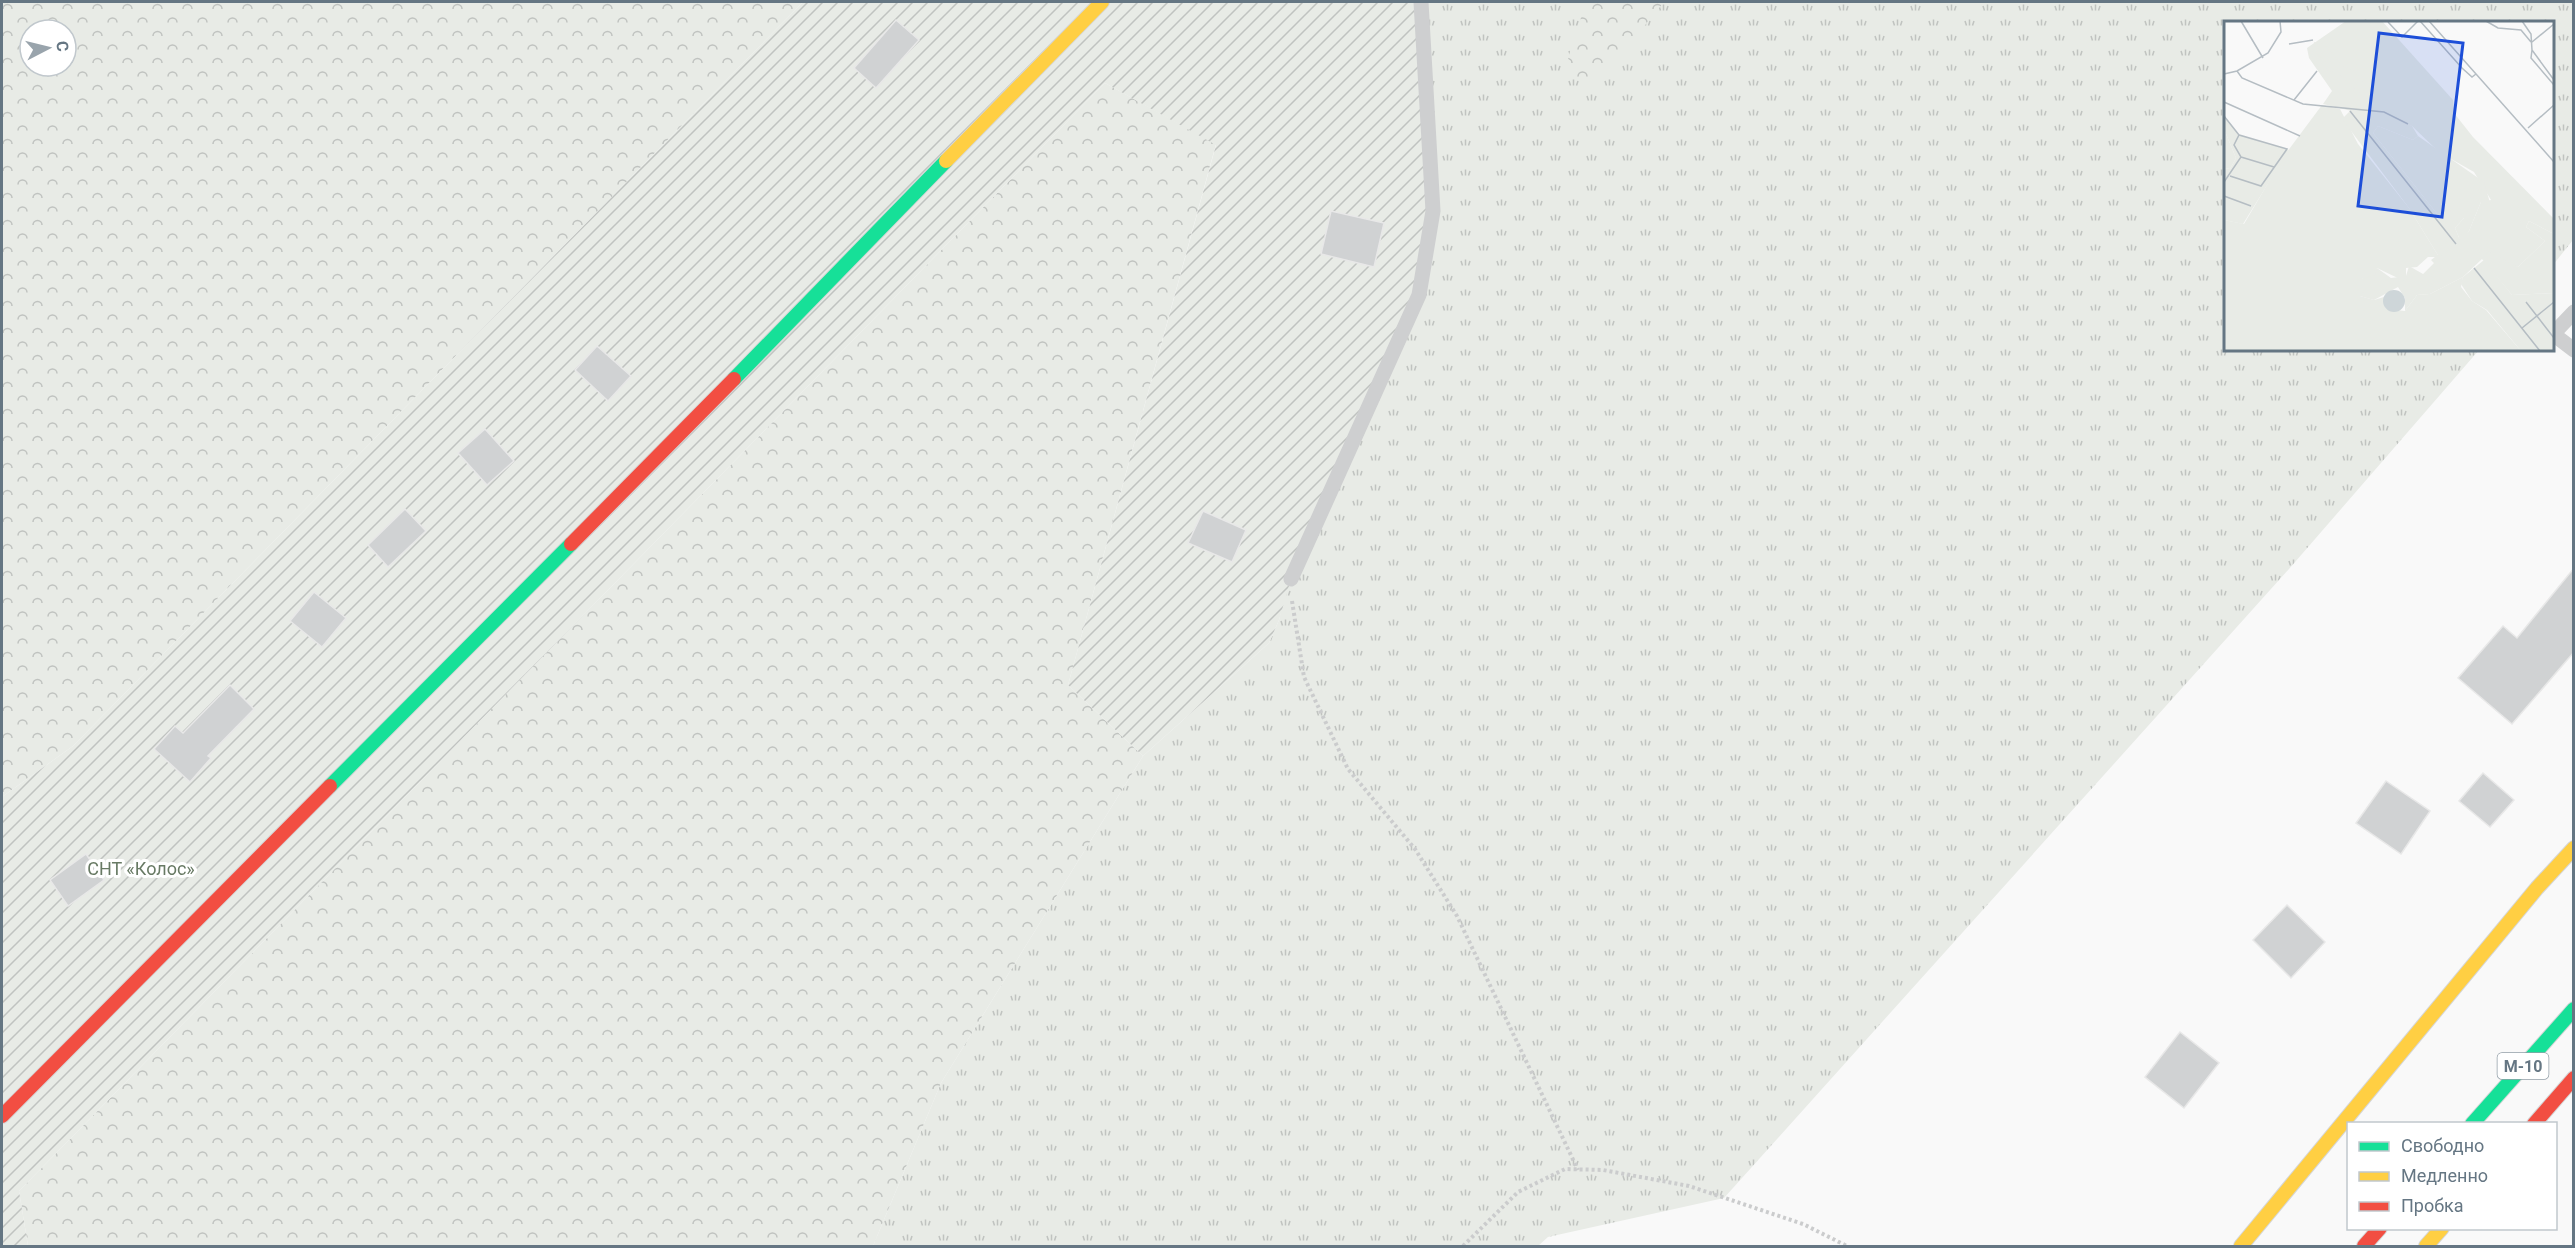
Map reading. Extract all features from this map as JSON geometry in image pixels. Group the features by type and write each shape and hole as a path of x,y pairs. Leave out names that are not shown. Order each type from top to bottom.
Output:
{"main road":[{"path":"2,1116 669,445 1102,2"},
{"path":"2241,1246 2529,897 2574,848"},
{"name":"М-10","path":"2474,1122 2574,1010"},
{"name":"М-10","path":"2536,1122 2574,1078"},
{"path":"2364,1246 2378,1230"},
{"path":"2426,1246 2440,1230"}],"lane":[{"path":"1290,579 1419,295 1433,211 1421,2"},
{"path":"2554,333 2574,312"},
{"path":"2554,335 2574,350"}],"path":[{"path":"1290,579 1293,614 1304,677 1348,769 1415,849 1457,916 1578,1170"},
{"path":"1463,1246 1518,1192 1565,1169 1603,1170 1689,1186 1803,1224 1847,1246"}],"green space":[{"path":"2,2 803,2 73,746 2,797"},
{"name":"СНТ «Колос»","path":"803,2 1421,2 1433,211 1419,295 1291,579 1279,620 1269,643 1143,756 1068,685 1216,145 1105,83 19,1191 28,1246 2,1246 2,797 73,746"},
{"path":"1421,2 2573,2 2573,240 2554,264 2554,21 2224,21 2224,351 2478,351 2289,569 1724,1198 1548,1237 1538,1246 873,1246 941,1083 1143,756 1269,643 1279,620"},
{"path":"1586,2 1664,2 1610,68 1579,81 1568,58"},
{"path":"1105,83 1216,144 1068,685 1143,756 941,1083 873,1246 28,1246 19,1191"}],"building":[{"path":"896,20 919,40 876,88 854,68"},
{"path":"1331,211 1384,223 1374,267 1321,254"},
{"path":"597,346 631,376 608,401 575,370"},
{"path":"485,429 514,461 487,485 458,453"},
{"path":"405,509 426,531 388,567 368,545"},
{"path":"1203,511 1246,530 1232,562 1188,543"},
{"path":"2574,568 2574,652 2512,724 2458,678 2503,626 2517,638"},
{"path":"314,592 346,618 322,647 290,621"},
{"path":"230,685 254,709 208,756 211,758 190,782 154,749 175,726 183,733"},
{"path":"2483,773 2514,800 2490,827 2459,801"},
{"path":"2386,781 2430,811 2401,854 2356,823"},
{"path":"86,854 104,880 68,906 50,880"},
{"path":"2287,905 2325,942 2291,978 2253,940"},
{"path":"2180,1032 2219,1063 2184,1108 2145,1077"}],"traffic: fast":[{"path":"734,379 946,161"},
{"path":"330,786 571,544"},
{"path":"2474,1122 2574,1009"}],"traffic: slow":[{"path":"946,161 1102,2"},
{"path":"2241,1246 2537,888 2574,848"},
{"path":"2426,1246 2440,1230"}],"traffic: jam":[{"path":"571,544 734,379"},
{"path":"2,1116 330,786"},
{"path":"2536,1122 2574,1078"},
{"path":"2364,1246 2378,1230"}]}
